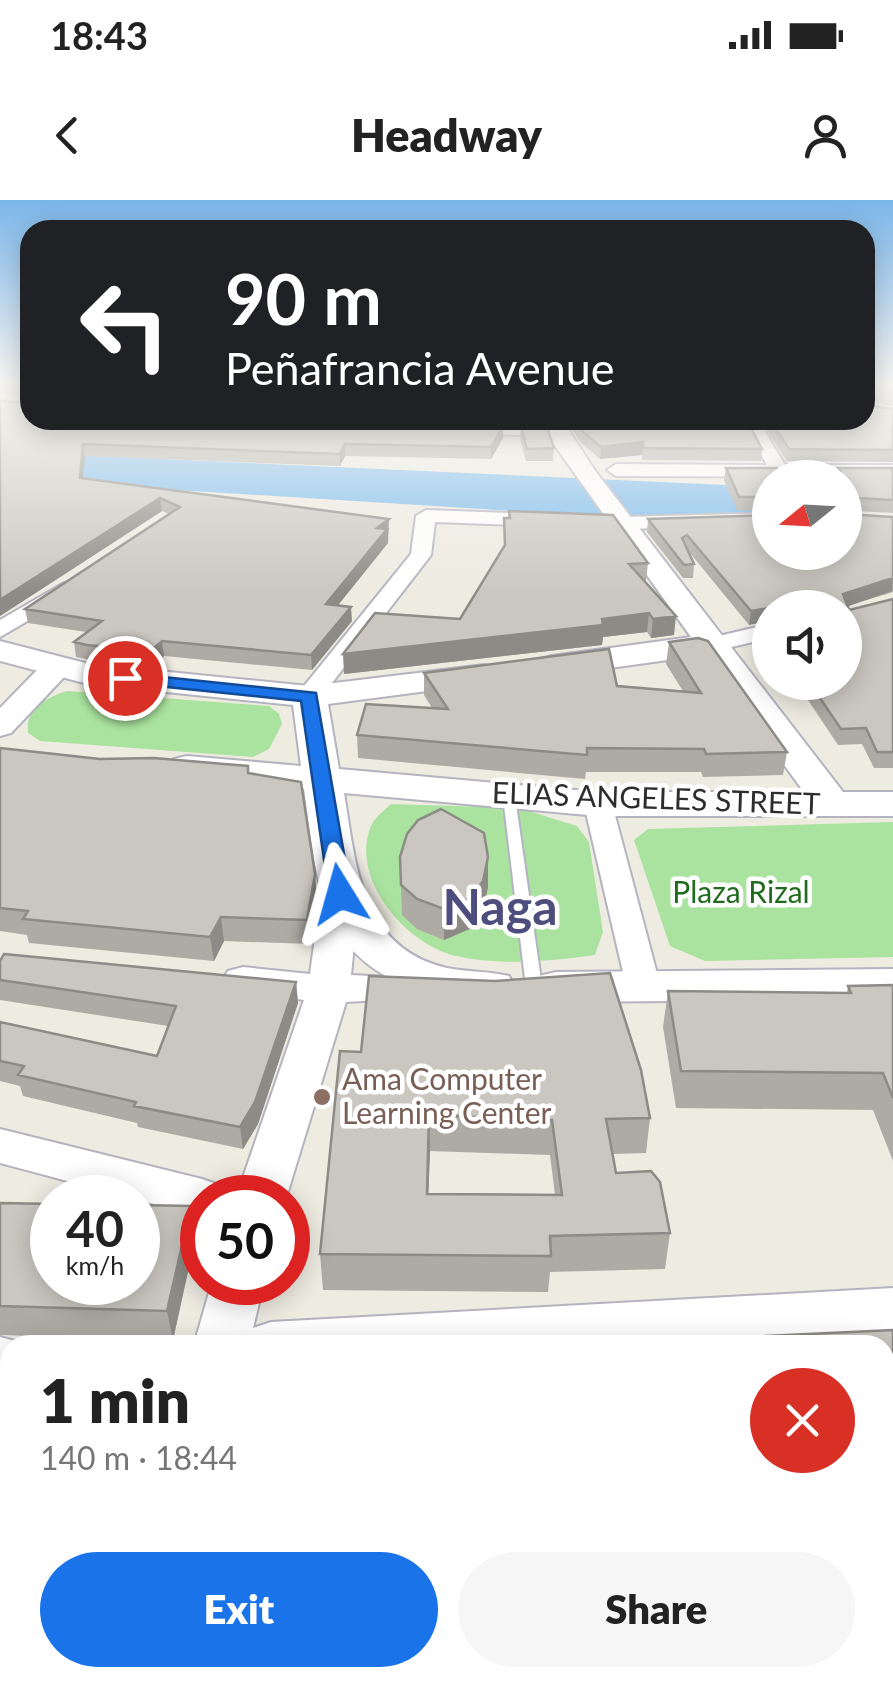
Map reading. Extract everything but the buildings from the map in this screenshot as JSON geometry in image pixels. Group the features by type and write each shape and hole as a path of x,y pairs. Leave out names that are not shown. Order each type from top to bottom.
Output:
{"main road":[{"path":"573,455 833,804"},
{"path":"0,650 54,669 310,696 714,644"},
{"path":"310,696 340,894 349,921 372,949 426,977 468,988 893,984"},
{"name":"ELIAS ANGELES STREET","path":"152,764 598,804 893,804"}],"street":[{"path":"616,470 752,470"},
{"path":"862,471 893,471"},
{"path":"310,696 352,637 422,556 426,516 622,521 752,519"},
{"path":"0,630 87,574"},
{"path":"714,644 752,635"},
{"path":"6,744 54,669"},
{"path":"598,804 642,985"},
{"path":"269,1175 330,989 340,894"},
{"path":"213,978 330,989 468,988"},
{"path":"0,1146 180,1192"},
{"path":"224,1335 232,1305"},
{"path":"636,1335 893,1310"}],"lane":[{"path":"508,797 534,987"}],"green space":[{"path":"67,691 269,706 279,714 282,724 269,749 253,757 40,741 28,733 33,711"},
{"path":"391,804 519,808 577,826 589,842 603,932 595,955 543,961 490,961 456,956 419,939 387,907 368,867 366,846 371,826"},
{"name":"Plaza Rizal","path":"893,822 893,957 705,961 670,946 634,840 648,829"}],"water":[{"path":"0,455 91,455 752,486 752,517 595,516 0,479"}],"place":[{"name":"Ama Computer Learning Center","path":"322,1097"}],"district":[{"name":"Naga","path":"500,907"}],"route":[{"path":"125,678 310,696 340,894"}]}
